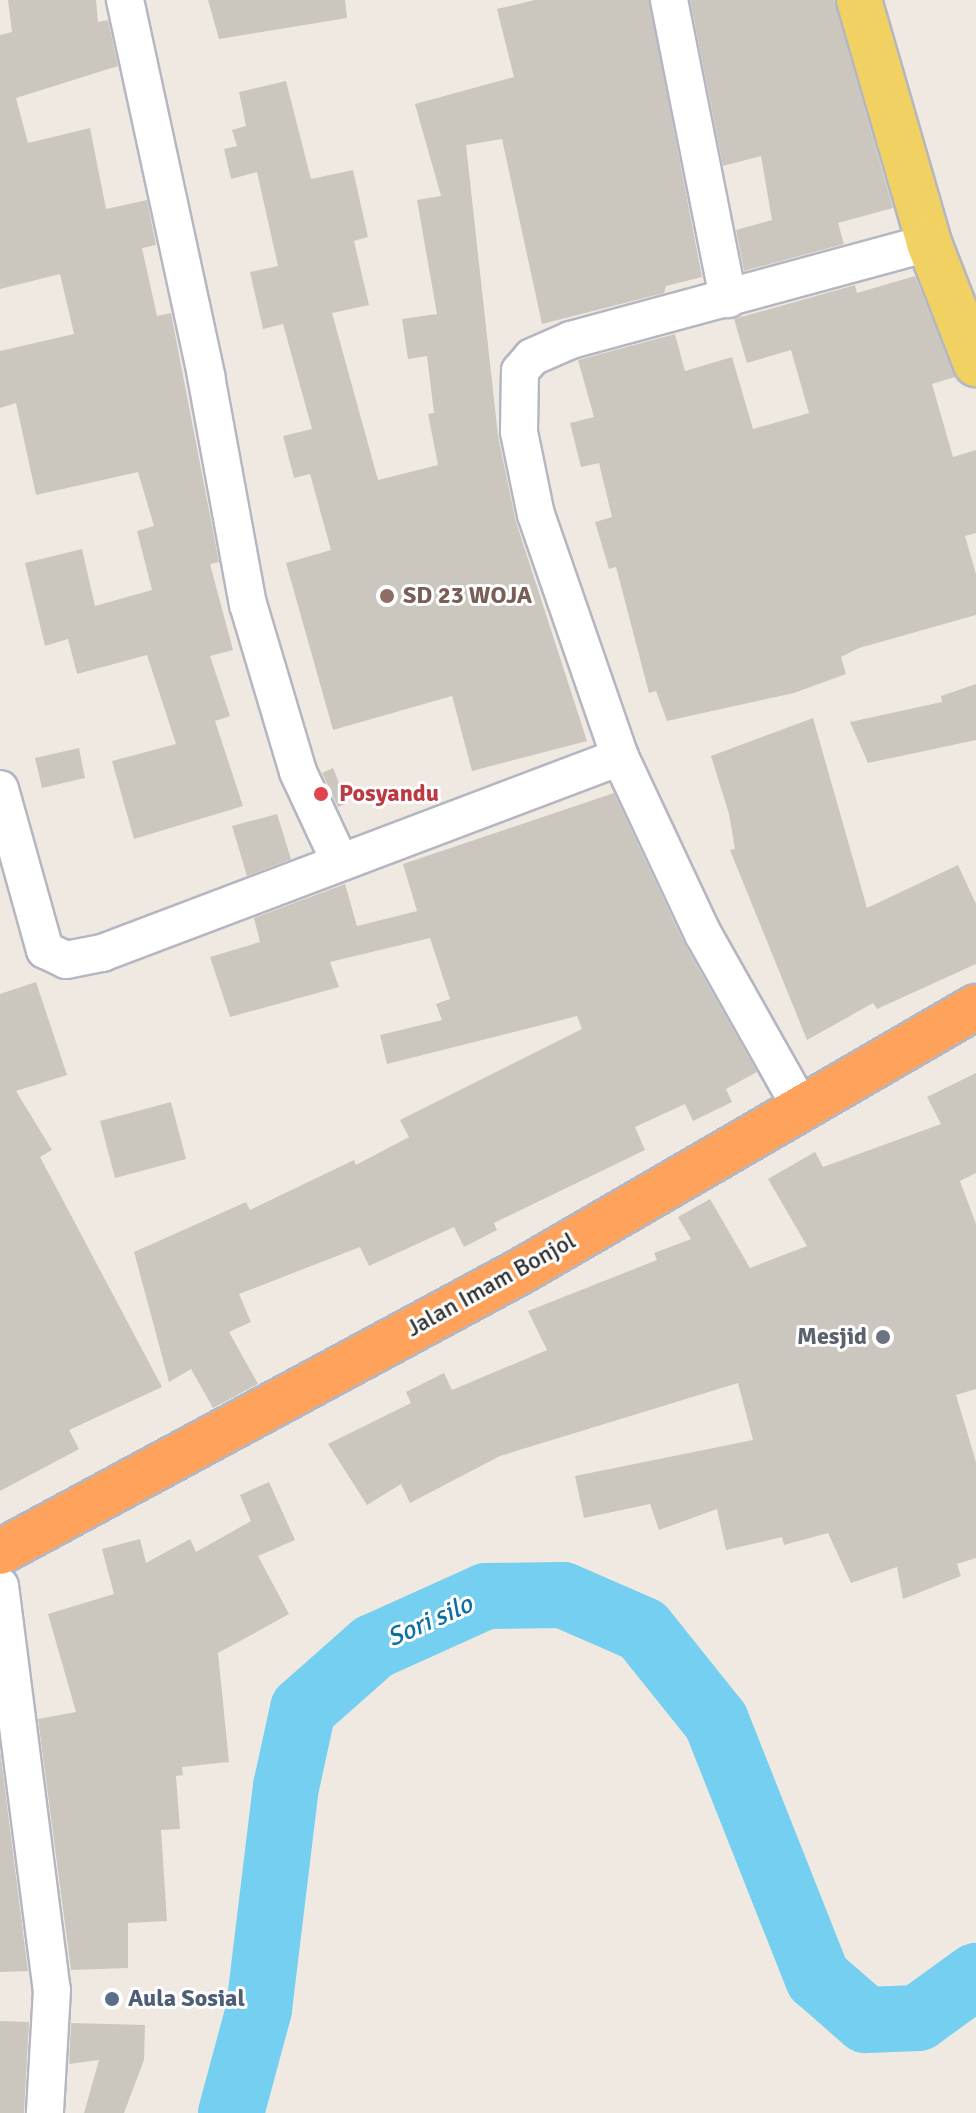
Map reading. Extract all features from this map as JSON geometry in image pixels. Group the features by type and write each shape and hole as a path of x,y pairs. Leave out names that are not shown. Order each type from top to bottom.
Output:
{"highway":[{"name":"Jalan Imam Bonjol","path":"0,1552 523,1270 800,1106 976,1007"}],"main road":[{"path":"859,0 929,243 976,364"}],"street":[{"path":"125,0 206,376 248,604 298,772 339,860"},
{"path":"669,0 728,299"},
{"path":"800,1106 703,934 620,757 569,620 526,476 519,432 520,371 532,357 571,340 929,243"},
{"path":"0,789 45,950 57,959 102,953 339,860 620,757"},
{"path":"0,1586 52,1990 45,2113"}],"building":[{"path":"8,0 96,0 98,22 108,20 118,66 16,98 28,143 90,128 106,209 147,200 156,245 142,248 157,316 171,313 219,562 210,564 233,650 210,656 230,716 215,721 243,806 134,839 112,761 176,744 147,655 77,674 68,639 45,646 25,563 82,549 95,606 152,590 137,531 154,526 138,472 36,495 16,403 0,408 0,351 74,334 60,274 0,289 0,35 12,32"},
{"path":"208,0 345,0 347,18 219,39"},
{"path":"535,0 649,0 702,277 666,286 664,293 542,324 502,139 466,145 498,436 516,522 587,741 472,771 452,696 333,730 286,563 331,550 310,474 294,478 283,436 312,429 283,324 263,329 250,272 278,266 257,172 231,179 224,149 237,146 232,130 246,126 239,92 286,81 311,179 353,170 368,237 354,241 369,305 332,313 378,480 438,465 428,414 434,413 427,356 408,359 402,319 437,314 417,200 441,196 415,104 514,77 497,9"},
{"path":"690,0 834,0 893,208 838,223 844,244 744,271 736,230 772,220 761,156 723,166"},
{"path":"915,276 955,377 932,384 953,457 976,450 976,533 965,536 976,574 976,615 859,648 841,657 846,674 794,693 667,721 656,691 649,693 616,567 609,569 595,522 612,517 599,463 581,467 570,423 594,417 578,360 675,334 685,371 732,357 753,429 809,413 791,350 747,363 734,319 855,285 857,293"},
{"path":"976,684 976,740 868,763 850,722 942,702 941,696"},
{"path":"813,718 867,908 958,865 976,904 976,964 877,1009 873,1003 807,1040 730,850 735,849 729,814 711,756"},
{"path":"79,748 85,778 42,788 35,758"},
{"path":"333,768 347,803 338,807 322,773"},
{"path":"614,793 684,943 757,1072 726,1089 732,1102 693,1121 685,1104 635,1127 645,1150 494,1223 497,1230 464,1247 454,1227 369,1266 360,1247 239,1294 251,1322 229,1332 258,1384 213,1408 191,1369 169,1382 134,1252 246,1202 250,1210 354,1160 356,1165 409,1137 400,1120 582,1029 577,1016 387,1064 380,1035 442,1020 436,1004 450,999 430,938 330,962 339,987 230,1017 210,957 260,942 254,918 345,884 357,926 417,911 403,864"},
{"path":"277,814 291,859 247,876 232,826"},
{"path":"36,982 67,1075 16,1091 52,1150 40,1157 162,1387 69,1430 79,1449 0,1491 0,994"},
{"path":"976,1073 976,1173 960,1181 976,1224 976,1389 956,1395 976,1462 976,1558 957,1564 961,1576 903,1599 897,1567 851,1583 828,1533 784,1545 782,1537 726,1550 717,1509 659,1530 650,1504 584,1518 575,1476 753,1440 738,1383 500,1456 410,1503 401,1484 367,1505 328,1444 411,1403 406,1392 444,1373 452,1390 547,1350 528,1311 657,1260 654,1253 691,1239 678,1217 710,1199 750,1268 807,1246 768,1179 815,1152 823,1167 941,1124 927,1097"},
{"path":"171,1102 186,1159 115,1178 100,1121"},
{"path":"269,1482 295,1540 258,1556 289,1614 218,1653 229,1762 182,1767 183,1775 176,1776 180,1829 161,1830 167,1921 128,1923 128,1968 71,1970 38,1719 76,1712 48,1614 114,1594 102,1549 140,1539 146,1563 190,1539 196,1552 251,1521 240,1495"},
{"path":"0,1750 28,1971 0,1972"},
{"path":"0,2021 29,2022 24,2113 0,2113"},
{"path":"71,2023 145,2025 144,2060 124,2113 84,2113 99,2060 69,2064"}],"waterway":[{"name":"Sori silo","path":"231,2113 259,2009 286,1787 303,1709 373,1647 486,1596 563,1595 643,1630 716,1721 818,1978 866,2020 918,2018 976,1976"}],"place":[{"name":"SD 23 WOJA","path":"387,596"},
{"name":"Posyandu","path":"321,794"},
{"name":"Mesjid","path":"883,1337"},
{"name":"Aula Sosial","path":"112,1999"}]}
